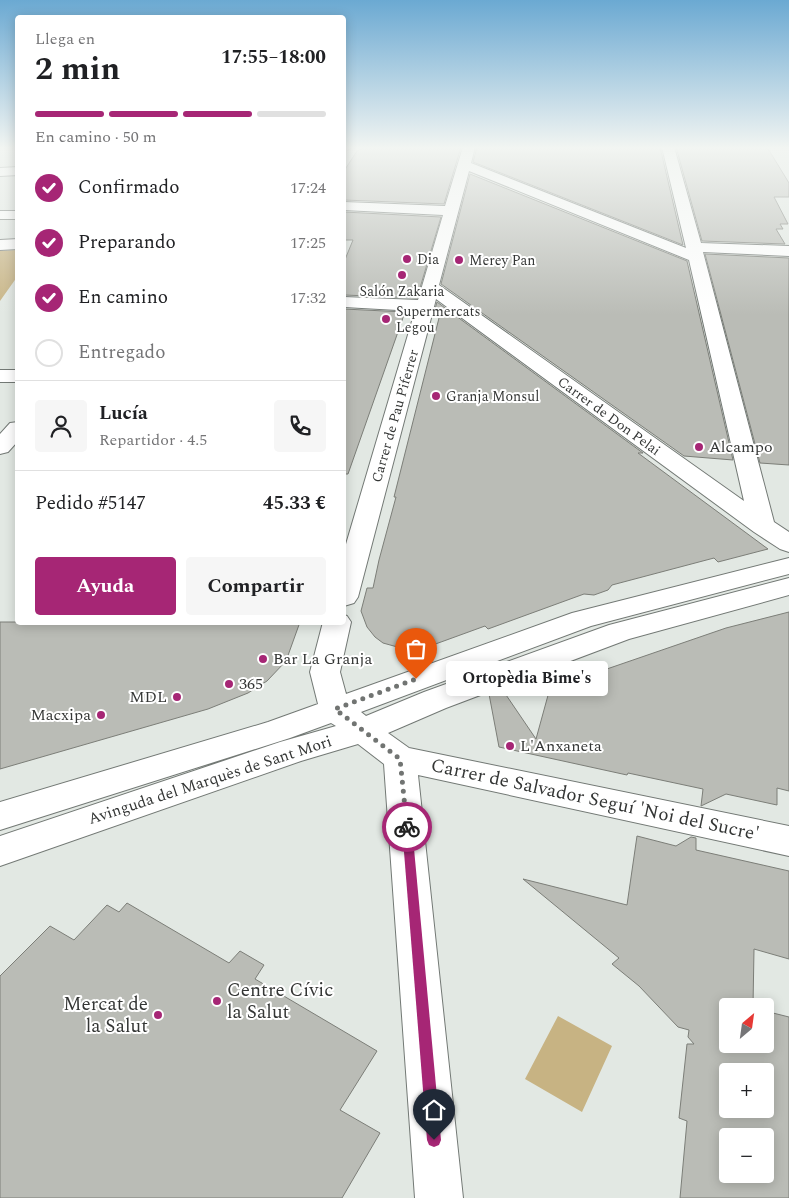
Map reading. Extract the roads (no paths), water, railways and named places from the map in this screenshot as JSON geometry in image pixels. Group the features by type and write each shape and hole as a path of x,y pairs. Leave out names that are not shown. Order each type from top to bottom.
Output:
{"street":[{"name":"Carrer de Pau Piferrer","path":"346,590 454,203"},
{"path":"578,203 695,252 789,251"},
{"path":"682,203 763,527"},
{"path":"346,206 451,211"},
{"path":"0,215 15,215"},
{"path":"0,245 15,244"},
{"path":"346,302 427,296"},
{"name":"Carrer de Don Pelai","path":"427,296 789,544"},
{"path":"0,376 15,376"},
{"path":"0,447 15,431"},
{"name":"Avinguda del Marquès de Sant Mori","path":"0,816 279,730 582,618 789,566"},
{"name":"Avinguda del Marquès de Sant Mori","path":"0,850 292,751 361,731 435,700 619,632 789,586"},
{"path":"336,625 325,672 335,709 361,731 400,759 439,1198"},
{"name":"Carrer de Salvador Seguí 'Noi del Sucre'","path":"400,759 789,841"}],"place":[{"name":"Dia","path":"407,259"},
{"name":"Merey Pan","path":"459,260"},
{"name":"Salón Zakaria","path":"402,275"},
{"name":"Supermercats Legou","path":"386,319"},
{"name":"Granja Monsul","path":"436,396"},
{"name":"Alcampo","path":"699,447"},
{"name":"Bar La Granja","path":"263,659"},
{"name":"Ortopèdia Bime's","path":"416,679"},
{"name":"365","path":"229,684"},
{"name":"MDL","path":"177,697"},
{"name":"Macxipa","path":"101,715"},
{"name":"L'Anxaneta","path":"510,746"},
{"name":"Centre Cívic la Salut","path":"217,1001"},
{"name":"Mercat de la Salut","path":"158,1015"}]}
